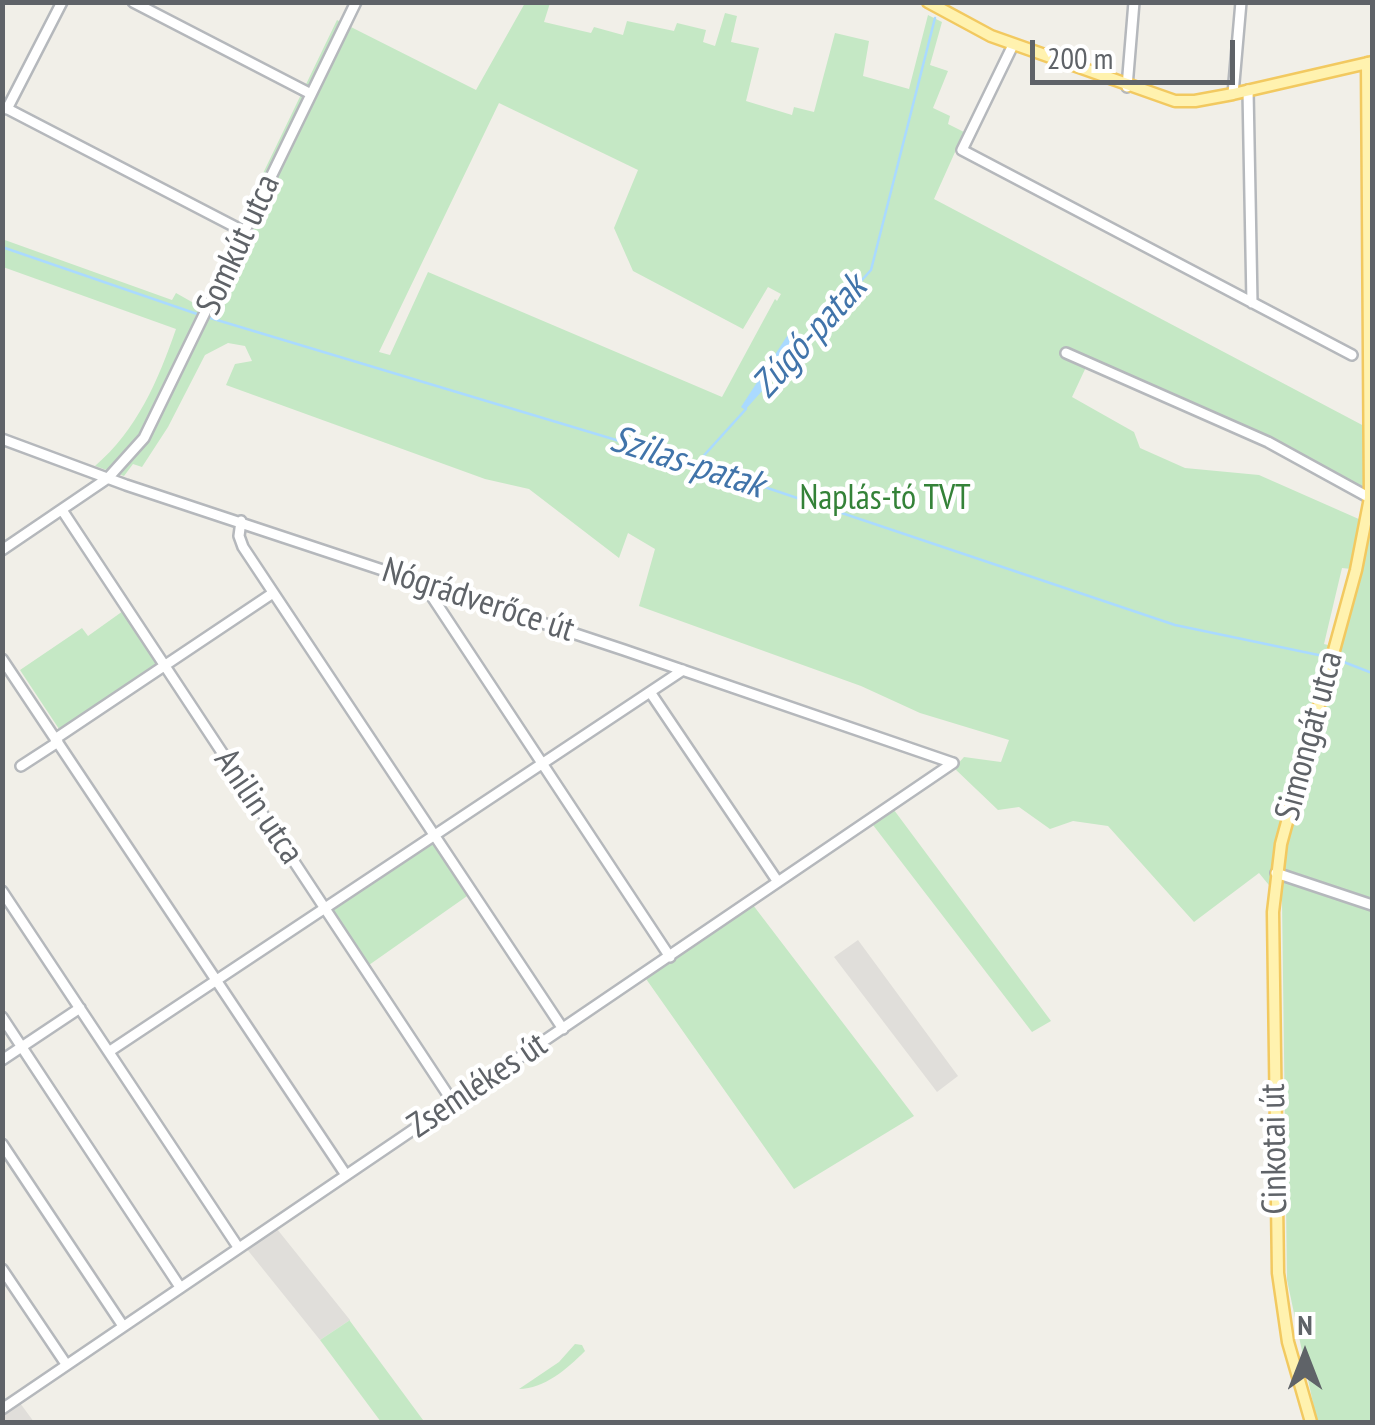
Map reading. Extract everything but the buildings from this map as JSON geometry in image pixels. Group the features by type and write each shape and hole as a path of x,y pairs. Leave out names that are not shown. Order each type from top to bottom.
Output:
{"main road":[{"path":"928,2 974,29 1013,45 1180,102 1233,94 1370,62"},
{"name":"Simongát utca","path":"1276,872 1287,818 1356,570 1370,498 1370,62"},
{"name":"Cinkotai út","path":"1276,872 1272,954 1278,1274 1288,1342 1311,1422"}],"street":[{"path":"62,2 5,108 245,232"},
{"path":"134,2 310,94"},
{"name":"Somkút utca","path":"2,550 108,478 144,438 356,2"},
{"path":"1127,87 1134,2"},
{"path":"1233,94 1241,2"},
{"path":"1013,45 962,150 1352,356"},
{"path":"1248,90 1252,303"},
{"path":"1066,353 1268,442 1370,498"},
{"name":"Nógrádverőce út","path":"2,439 953,763"},
{"name":"Anilin utca","path":"62,510 454,1104"},
{"path":"241,522 239,536 243,548 563,1029"},
{"path":"422,583 670,957"},
{"path":"21,766 273,593"},
{"path":"2,659 346,1175"},
{"path":"110,1052 683,670"},
{"path":"650,692 778,882"},
{"name":"Zsemlékes út","path":"4,1405 953,763"},
{"path":"1276,872 1372,905"},
{"path":"2,891 238,1247"},
{"path":"2,1060 80,1008"},
{"path":"2,1017 180,1287"},
{"path":"2,1144 123,1326"},
{"path":"2,1269 66,1364"}],"shaded area":[{"path":"858,940 958,1076 937,1092 834,957"},
{"path":"277,1229 350,1320 320,1340 246,1248"},
{"path":"20,1403 34,1422 3,1422 3,1415"}],"green space":[{"name":"Naplás-tó TVT","path":"525,3 550,3 544,22 591,33 594,27 623,35 627,21 674,31 677,23 706,30 703,42 715,46 725,13 737,16 731,42 759,48 746,101 792,115 794,107 814,112 835,33 869,41 863,76 909,89 928,15 942,22 930,65 948,71 933,108 950,116 948,124 964,132 934,199 1366,427 1366,488 1107,364 1087,365 1072,397 1134,432 1140,448 1185,468 1259,475 1361,520 1351,569 1342,568 1324,644 1340,648 1372,519 1372,1422 1317,1422 1287,1280 1282,901 1259,873 1194,922 1108,826 1073,821 1050,829 1019,807 998,810 954,768 964,757 1001,762 1009,740 920,713 861,686 639,606 655,549 628,533 619,558 529,489 485,479 226,385 235,364 252,361 245,346 228,343 205,355 168,427 142,467 133,464 124,476 95,466 134,421 162,367 176,329 3,267 2,239 172,300 176,293 199,306 337,20 476,90","holes":["499,103 638,170 614,228 633,271 743,329 768,287 781,294 722,397 428,272 390,355 379,352"]},
{"path":"123,611 160,668 61,732 20,670 82,628 88,636"},
{"path":"894,810 1051,1021 1032,1032 873,825"},
{"path":"435,842 470,894 369,965 331,910"},
{"path":"753,905 914,1116 794,1189 644,976"},
{"path":"350,1320 423,1420 381,1422 320,1340"},
{"path":"575,1344 582,1345 585,1351 563,1371 537,1386 519,1389 559,1362"}],"water":[{"path":"791,330 806,342 745,410 741,407"}],"waterway":[{"name":"Zúgó-patak","path":"805,343 871,270 935,18"},
{"name":"Szilas-patak","path":"2,247 200,315"},
{"name":"Szilas-patak","path":"207,317 696,464 1175,625 1328,657"},
{"name":"Zúgó-patak","path":"698,462 746,409"},
{"name":"Szilas-patak","path":"1336,659 1372,673"}]}
